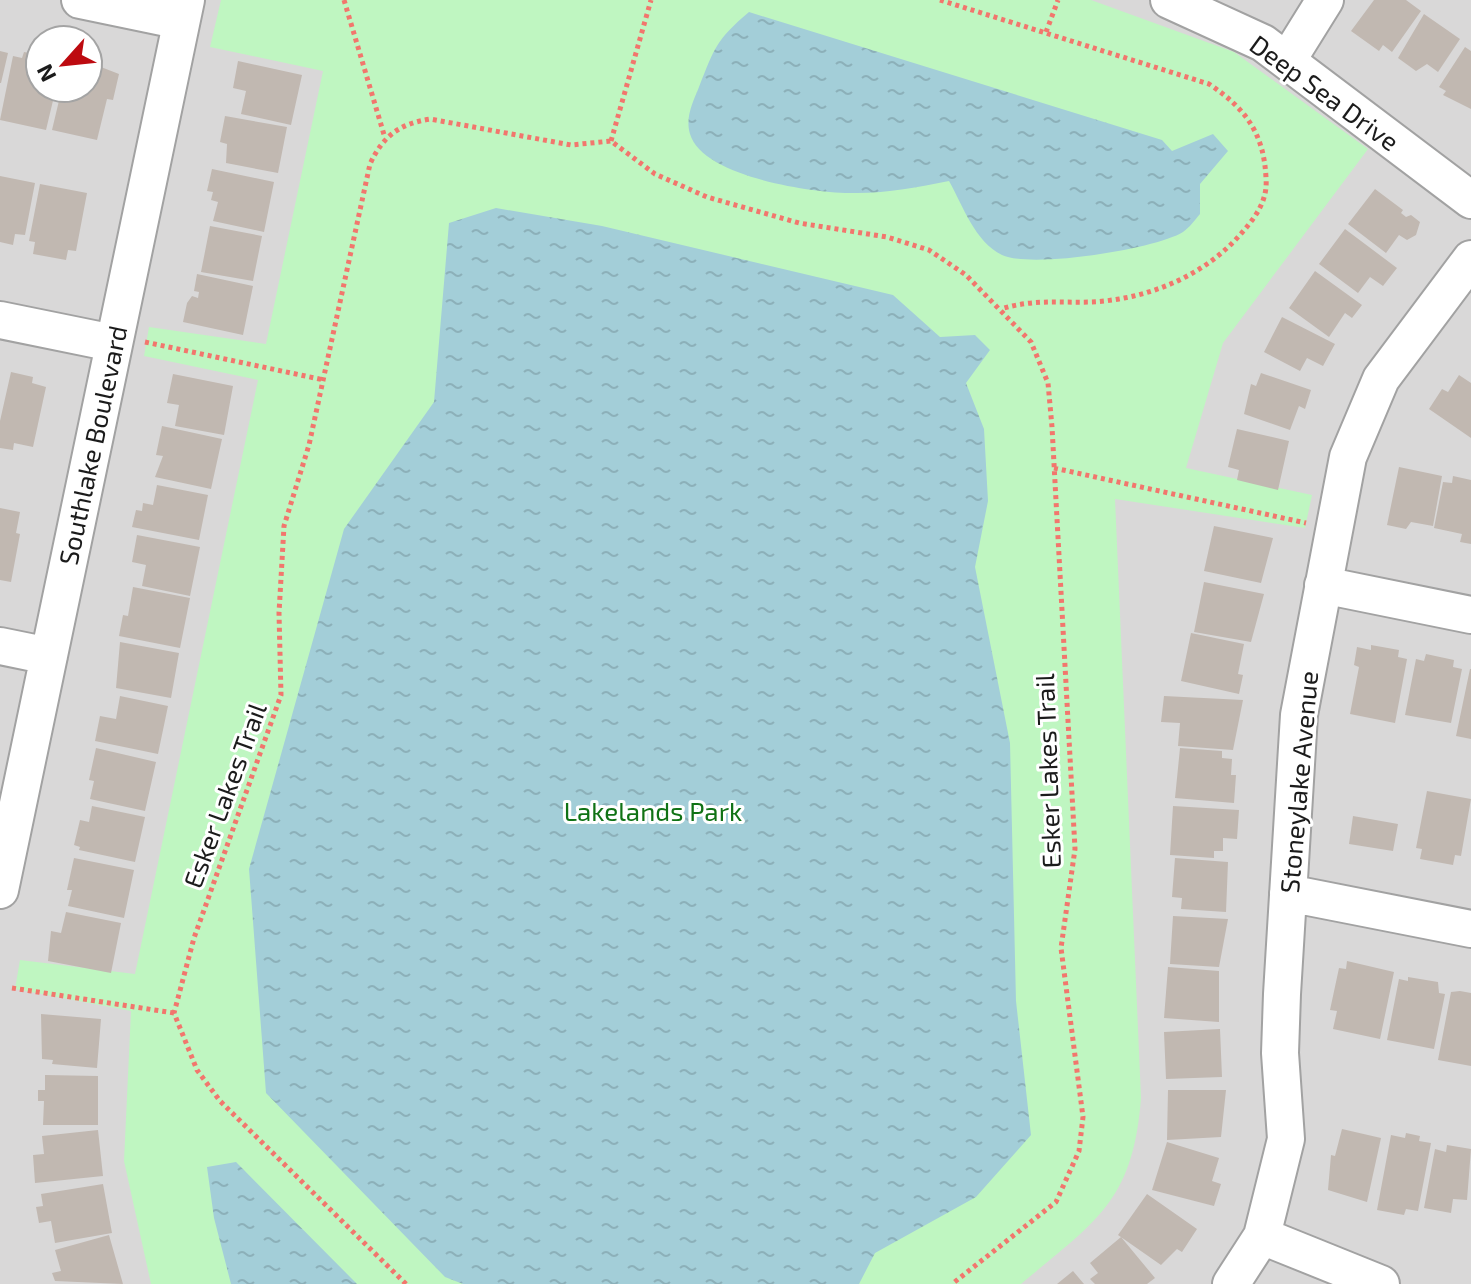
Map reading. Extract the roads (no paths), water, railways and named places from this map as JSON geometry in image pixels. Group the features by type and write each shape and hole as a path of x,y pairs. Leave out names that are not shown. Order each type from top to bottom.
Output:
{"street":[{"path":"80,0 184,10"},
{"name":"Deep Sea Drive","path":"1169,0 1238,30 1287,61 1471,200"},
{"path":"1287,61 1325,0"},
{"name":"Southlake Boulevard","path":"0,890 49,656 128,343 184,10"},
{"name":"Stoneylake Avenue","path":"1231,1284 1262,1236 1286,1139 1280,1053 1299,715 1348,457 1381,379 1471,259"},
{"path":"0,320 128,343"},
{"path":"1323,585 1471,615"},
{"path":"0,646 49,656"},
{"path":"1288,893 1471,929"},
{"path":"1262,1236 1381,1284"}],"water":[{"path":"749,12 1162,140 1172,151 1213,134 1228,151 1200,184 1200,214 1183,232 1147,245 1093,255 1039,260 1002,255 977,232 949,181 881,192 839,193 790,186 738,172 716,162 699,149 689,128 692,104 718,45"},
{"path":"496,208 602,226 893,295 940,337 975,335 990,350 966,383 984,429 988,501 975,567 1010,743 1016,1001 1031,1135 976,1197 875,1253 859,1284 463,1284 445,1277 266,1093 249,869 344,529 434,402 449,223"},
{"path":"236,1162 357,1284 231,1284 214,1218 207,1167"}],"park label":[{"name":"Lakelands Park","path":"653,810"}]}
